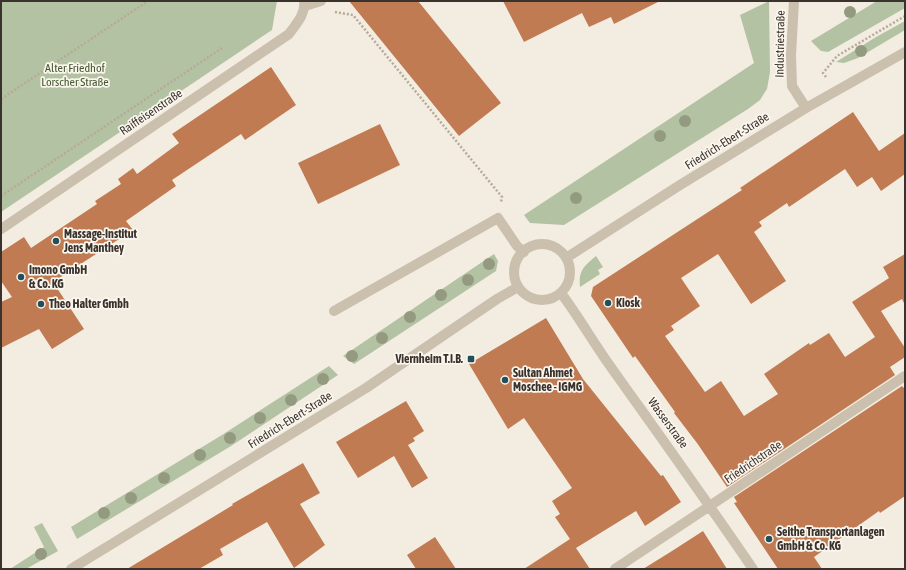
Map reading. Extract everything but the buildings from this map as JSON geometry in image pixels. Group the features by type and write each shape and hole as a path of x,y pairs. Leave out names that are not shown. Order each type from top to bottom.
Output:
{"street":[{"path":"304,4 321,1"},
{"name":"Industriestraße","path":"794,1 791,55 792,86 806,108"},
{"name":"Raiffeisenstraße","path":"1,229 289,34 299,20 304,4"},
{"name":"Friedrich-Ebert-Straße","path":"566,258 680,185 806,108 905,52"},
{"path":"334,310 498,218 517,246 524,252"},
{"path":"538,245 547,245 555,248 566,258 570,270 569,280 561,293 550,299 533,299 518,287 515,280 517,261 524,252 530,248 538,245"},
{"name":"Friedrich-Ebert-Straße","path":"71,569 366,388 497,299 518,287"},
{"name":"Wasserstraße","path":"561,293 753,569"},
{"name":"Friedrichstraße","path":"615,569 905,376"}],"path":[{"path":"1,98 148,1"},
{"path":"304,4 353,15 502,197 498,218"},
{"path":"836,91 823,73 837,56 905,16"},
{"path":"1,196 222,48"}],"green space":[{"name":"Alter Friedhof Lorscher Straße","path":"1,1 277,1 272,30 1,212"},
{"path":"769,1 770,72 767,89 760,100 564,225 530,223 524,215 754,63 740,15"},
{"path":"877,1 905,1 905,8 828,52 821,51 811,41"},
{"path":"905,21 905,30 858,58 844,63 836,62 876,37"},
{"path":"494,254 498,261 496,271 354,364 343,356"},
{"path":"596,256 603,267 598,270 600,274 580,287 580,277 583,269"},
{"path":"329,366 338,375 231,446 77,539 71,527 222,435"},
{"path":"42,523 58,551 26,569 10,569 44,547 34,527"}],"place":[{"name":"Massage-Institut Jens Manthey","path":"56,241"},
{"name":"Imono GmbH & Co. KG","path":"21,277"},
{"name":"Kiosk","path":"608,303"},
{"name":"Theo Halter Gmbh","path":"41,304"},
{"name":"Viernheim T.I.B.","path":"471,359"},
{"name":"Sultan Ahmet Moschee - IGMG","path":"505,380"},
{"name":"Seithe Transportanlagen GmbH & Co. KG","path":"769,539"}]}
